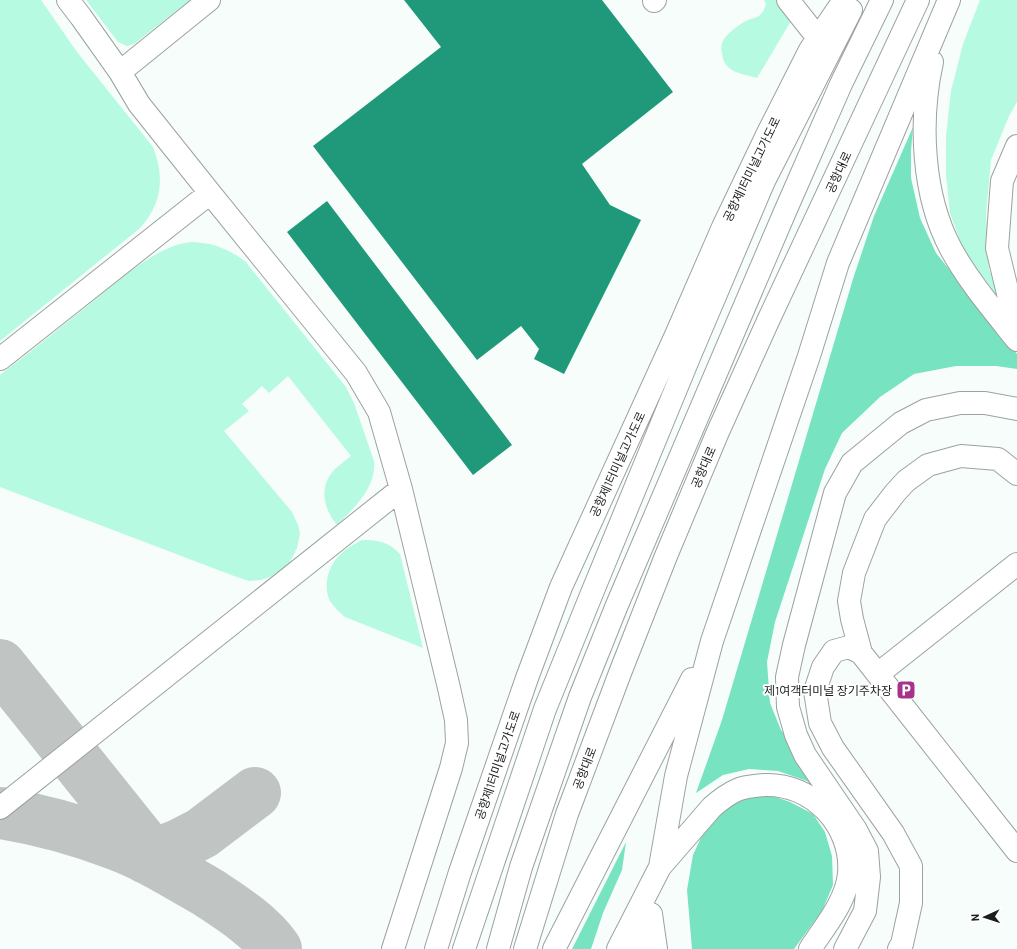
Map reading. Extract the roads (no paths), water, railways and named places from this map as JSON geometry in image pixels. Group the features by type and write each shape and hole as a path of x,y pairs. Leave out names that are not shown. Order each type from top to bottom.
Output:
{"street":[{"path":"68,0 120,72 139,104 356,373 379,412 401,489 449,688 456,720 457,742 451,768 394,949"},
{"path":"120,72 209,0"},
{"path":"788,0 818,38"},
{"name":"공항제1터미널고가도로","path":"436,949 460,872 527,678 561,587 676,335 723,227 810,50 844,0"},
{"path":"464,949 545,709 690,355 764,181 856,0"},
{"path":"498,949 521,867 580,697 787,206 841,84 882,0"},
{"name":"공항대로","path":"524,949 567,814 666,556 717,434 918,0"},
{"path":"949,1 937,39 929,77 926,102 925,136 930,183 942,228 951,249 980,294 1017,340"},
{"path":"618,949 660,867 676,776 712,641 807,363 838,263 949,1"},
{"path":"1017,146 1002,181 997,248 1010,302 1017,319"},
{"path":"0,359 210,193"},
{"path":"845,949 865,911 869,877 867,851 856,830 805,755 796,736 788,707 787,676 835,493 852,463 901,423 926,410 960,403 985,403 1017,409"},
{"path":"1017,474 998,459 961,456 928,465 906,481 875,519 854,573 850,601 852,619 861,653 1017,851"},
{"path":"0,808 401,489"},
{"path":"878,674 1017,564"},
{"path":"554,949 712,641"},
{"path":"861,653 849,647 834,651 823,668 815,691 817,707 820,723 833,748 893,833 911,866 911,903 902,944 899,949"},
{"path":"660,867 712,807 721,799 738,790 757,786 778,785 797,790 807,795 825,808 844,835 847,846 849,873 847,886 839,905 810,949"},
{"path":"643,949 648,893"},
{"path":"648,893 656,949"},
{"path":"638,949 644,926"}],"place":[{"name":"제1여객터미널 장기주차장","path":"906,690"}]}
